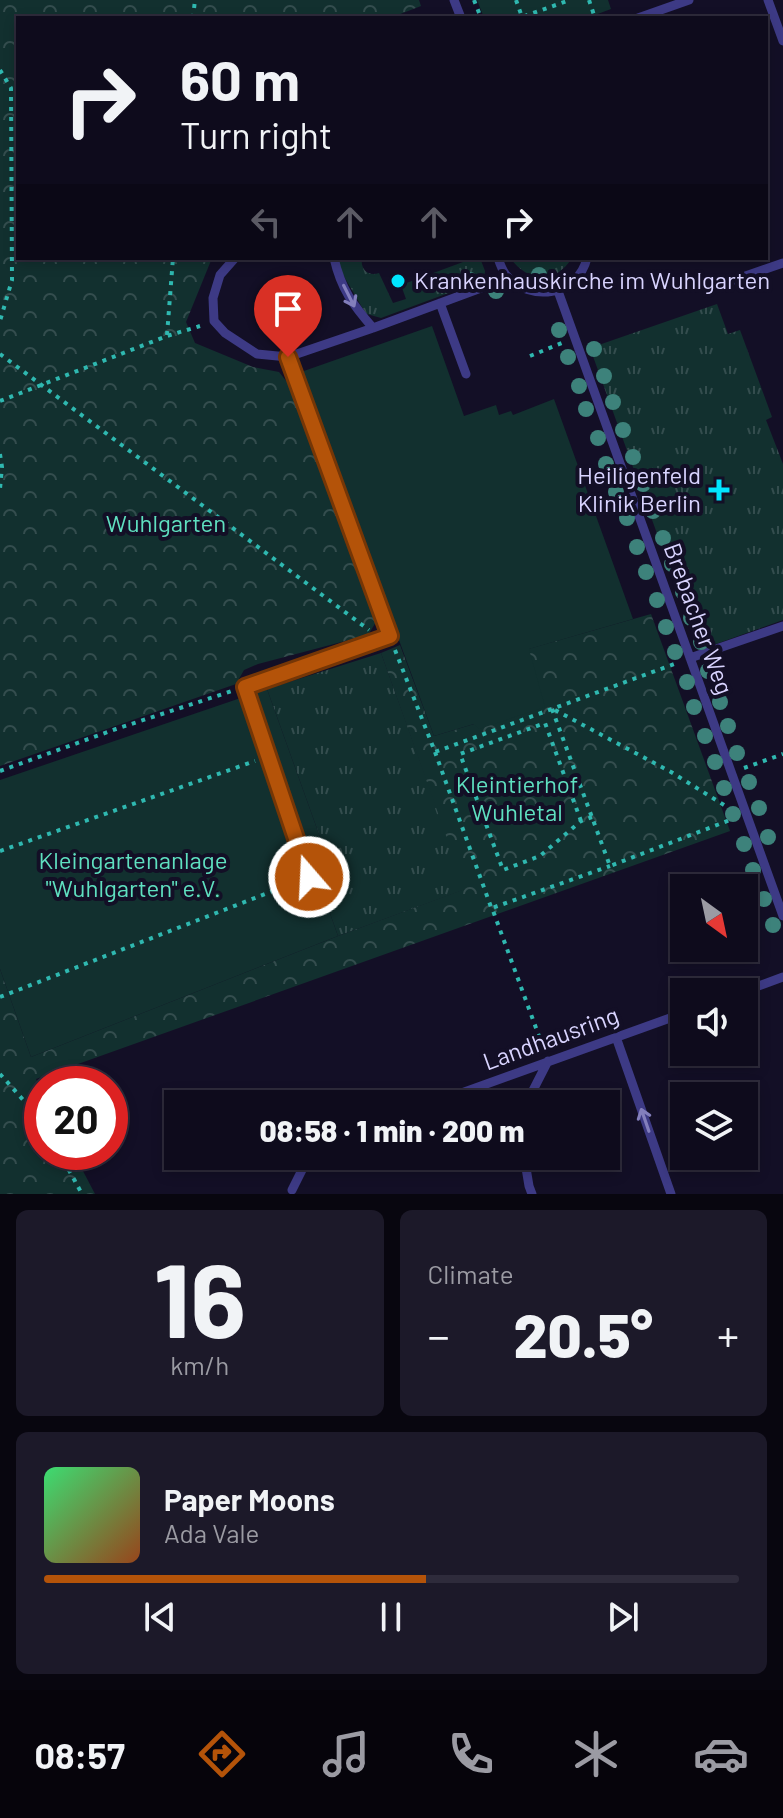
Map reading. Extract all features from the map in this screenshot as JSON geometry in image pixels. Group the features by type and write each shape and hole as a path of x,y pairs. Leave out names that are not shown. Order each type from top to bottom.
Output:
{"lane":[{"path":"644,16 689,0"},
{"path":"768,0 783,41"},
{"path":"233,260 220,275 213,298 214,321 225,333 257,354 288,357 508,278"},
{"path":"334,260 352,305 373,328"},
{"path":"499,260 508,278 525,290 539,293 558,291 578,277 587,260"},
{"path":"714,287 783,263"},
{"name":"Brebacher Weg","path":"558,291 783,916"},
{"path":"440,303 466,374"},
{"path":"288,357 390,636 245,687 309,877"},
{"path":"690,658 783,626"},
{"path":"758,986 783,977"},
{"name":"Landhausring","path":"469,1090 670,1018"},
{"path":"616,1037 671,1194"},
{"path":"533,1090 548,1061"},
{"path":"292,1190 302,1170"},
{"path":"526,1170 532,1194"}],"path":[{"path":"525,16 570,0"},
{"path":"0,70 11,88 12,280 0,321"},
{"path":"167,336 173,260"},
{"path":"0,401 167,336 214,321"},
{"path":"530,356 574,336"},
{"path":"0,354 370,630 390,636 548,1061"},
{"path":"0,454 0,489"},
{"path":"435,752 690,658"},
{"path":"0,771 245,687"},
{"path":"552,709 671,772 724,805"},
{"path":"552,709 610,866"},
{"path":"581,821 545,723 460,754 503,870 540,856 581,821 592,817"},
{"path":"732,773 783,754"},
{"path":"0,851 269,757"},
{"path":"492,908 730,820"},
{"path":"0,997 309,877"},
{"path":"0,1074 24,1101"},
{"path":"69,1170 82,1194"}],"green space":[{"name":"Wuhlgarten","path":"0,0 419,0 421,6 395,16 16,16 16,260 211,260 186,322 195,343 253,367 279,372 291,387 371,597 376,622 368,635 258,664 244,670 236,684 0,766"},
{"path":"477,0 608,0 611,9 592,16 483,16"},
{"path":"339,260 362,260 366,271 379,273 393,303 406,299 401,285 462,260 481,260 485,271 481,281 381,318 367,314 342,273"},
{"path":"512,260 570,260 558,273 550,276 533,276"},
{"name":"Heiligenfeld Klinik Berlin","path":"717,304 728,334 740,330 772,417 766,420 783,464 783,620 702,649 698,647 590,348"},
{"path":"432,326 464,416 496,405 499,415 511,411 513,415 554,399 633,619 529,649 545,707 479,729 474,724 434,736 301,372"},
{"path":"651,614 730,831 72,1066 24,1066 24,1170 82,1170 95,1194 0,1194 0,969 31,1057 465,889 381,653 400,645 434,736 474,724 528,649"},
{"name":"Kleintierhof Wuhletal","path":"381,653 466,889 338,936 320,885 335,879 267,689"},
{"name":"Kleingartenanlage \"Wuhlgarten\" e.V.","path":"267,689 335,879 320,885 338,936 31,1057 0,969 0,780"}],"place":[{"name":"Krankenhauskirche im Wuhlgarten","path":"398,281"},
{"name":"Heiligenfeld Klinik Berlin","path":"719,490"}],"route":[{"path":"288,357 390,636 245,687 309,877"}]}
